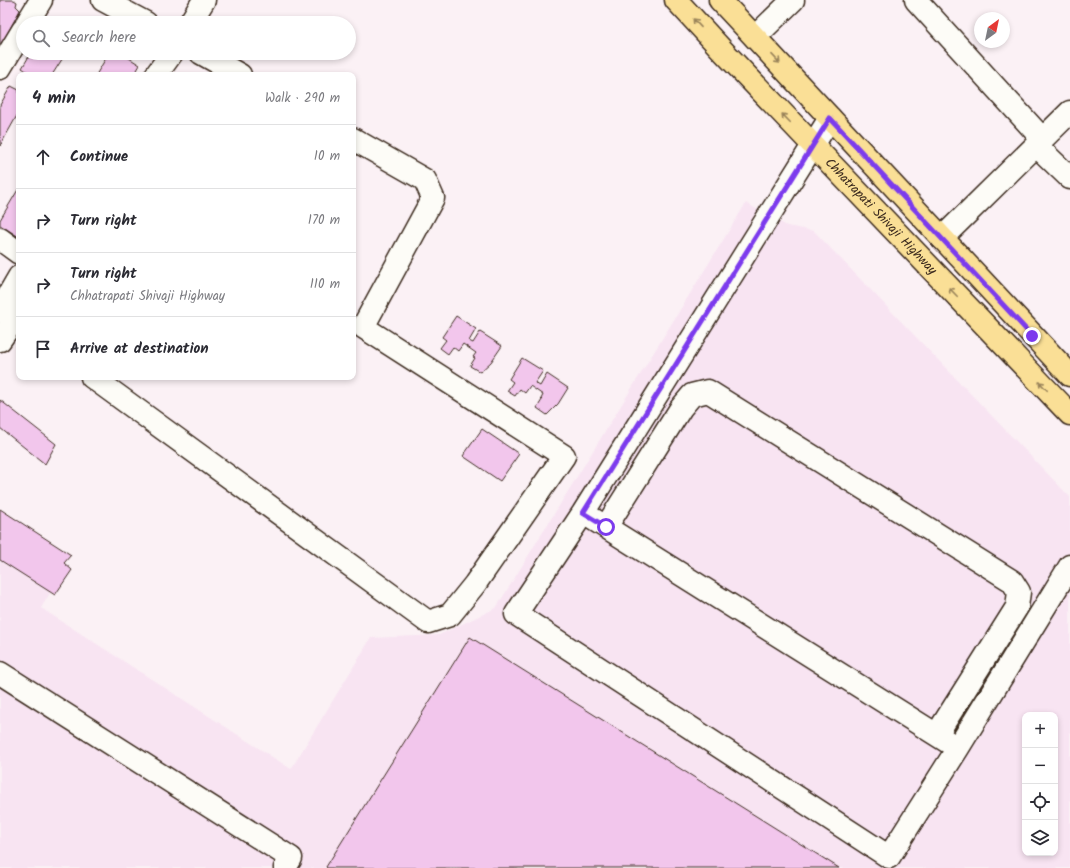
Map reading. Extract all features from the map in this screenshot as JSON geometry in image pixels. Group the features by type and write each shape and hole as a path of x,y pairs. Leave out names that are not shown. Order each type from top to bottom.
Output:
{"main road":[{"name":"Chhatrapati Shivaji Highway","path":"676,0 813,146 1070,414"},
{"path":"720,0 942,238 1067,366"}],"street":[{"path":"31,16 41,0"},
{"path":"103,0 133,16"},
{"path":"194,16 204,0"},
{"path":"755,37 793,0"},
{"path":"916,0 1037,133 1038,143 1043,152 1070,178"},
{"path":"0,68 16,42"},
{"path":"158,72 167,60"},
{"path":"213,60 235,72"},
{"path":"942,238 1070,112"},
{"path":"830,118 583,513 516,614 889,857 1070,566"},
{"path":"96,380 428,622 450,615 475,584 564,456 362,327 433,198 425,180 356,141"},
{"path":"0,240 16,251"},
{"path":"0,340 16,322 9,317 8,296 16,282"},
{"path":"606,527 681,408 692,395 708,391 755,420 1012,581 1019,592 1017,607 937,734"},
{"path":"583,513 958,748"},
{"path":"0,673 291,858 284,868"}],"shaded area":[{"path":"746,203 787,226 814,231 1070,497 1070,868 0,868 0,553 53,588 41,608 291,769 371,638 439,635 496,608"}],"building":[{"path":"0,0 14,0 17,2 16,6 20,10 0,47"},
{"path":"27,60 62,60 54,72 28,72 22,68"},
{"path":"105,60 132,60 140,65 136,72 98,72"},
{"path":"11,86 16,88 16,117 0,146 0,105"},
{"path":"16,193 16,235 0,225 0,220"},
{"path":"456,316 476,329 469,341 473,343 480,332 502,346 491,362 480,372 470,366 476,353 463,344 458,351 453,347 448,354 440,348 446,340 442,337"},
{"path":"522,358 543,371 535,383 540,386 547,374 568,388 558,404 547,415 537,408 543,395 530,386 525,393 520,389 515,396 507,391 513,382 509,379"},
{"path":"0,400 56,444 45,464 0,428"},
{"path":"482,429 519,454 500,481 463,456"},
{"path":"0,509 71,555 64,563 72,570 55,595 0,560"},
{"path":"470,637 839,868 327,868 326,867"}],"route":[{"path":"606,527 583,513 830,118 1032,336"}]}
